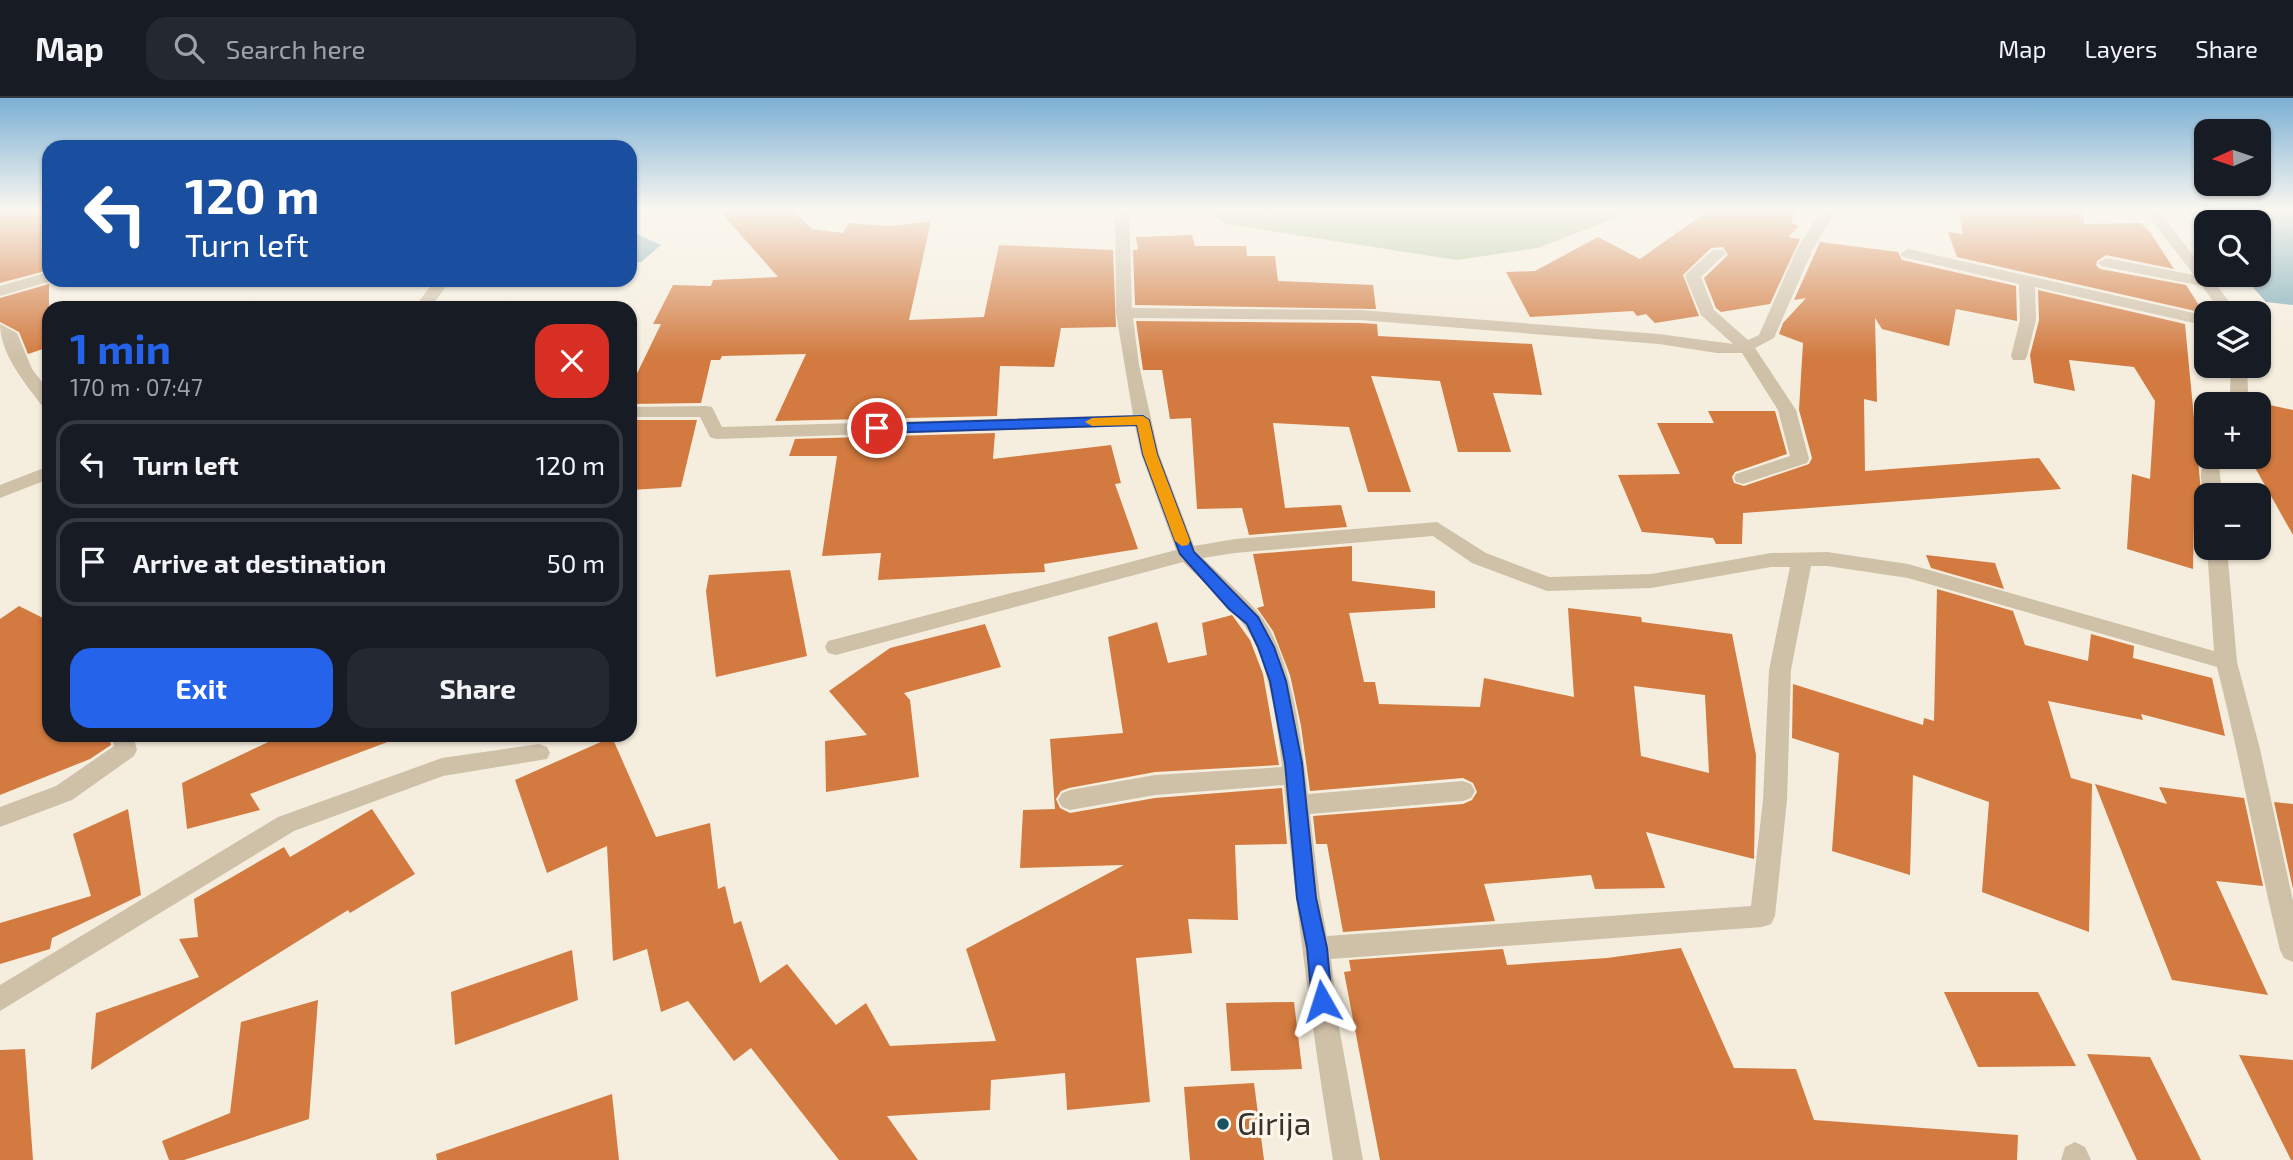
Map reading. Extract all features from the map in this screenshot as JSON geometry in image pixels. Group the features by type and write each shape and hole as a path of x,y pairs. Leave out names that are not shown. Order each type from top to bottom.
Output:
{"street":[{"path":"1123,260 1124,313 1150,454 1188,554 1234,605 1253,621 1278,681 1295,775 1307,898 1317,948 1325,1027 1348,1160"},
{"path":"1711,260 1693,276 1707,312 1746,347 1787,410 1800,459 1743,478"},
{"path":"1124,313 1360,315 1659,339 1717,348 1746,347 1766,338 1800,260"},
{"path":"1933,260 2194,318"},
{"path":"2106,263 2194,279"},
{"path":"0,291 42,279"},
{"path":"2019,356 2028,320 2028,281"},
{"path":"0,329 9,333 24,370 42,394"},
{"path":"637,412 706,411 716,433 1143,420"},
{"path":"0,492 42,475"},
{"path":"836,647 1188,554 1234,546 1437,529 1479,558 1547,584 1651,581 1771,560 1827,559 1908,571 2227,662"},
{"path":"1317,948 1439,937 1658,927 1762,916 1775,800 1780,670 1802,559"},
{"path":"2218,560 2227,662 2249,750 2271,864 2293,950"},
{"path":"0,817 64,793 126,750 124,742"},
{"path":"0,999 286,824 443,767 539,753"},
{"path":"1070,800 1155,785 1295,775"},
{"path":"1297,805 1463,791"}],"water":[{"path":"2271,260 2293,260 2293,305 2265,301 2253,287 2271,287"}],"building":[{"path":"0,260 42,260 42,272 0,283"},
{"path":"763,260 922,260 909,320 984,317 996,260 1113,260 1116,327 1061,328 1054,367 1000,366 997,416 775,421 806,354 722,356 720,360 711,360 701,403 637,404 637,374 661,324 653,324 673,285 711,286 713,280 778,277"},
{"path":"1133,260 1275,260 1278,281 1373,285 1376,309 1135,305"},
{"path":"1556,260 1699,260 1683,275 1699,316 1655,323 1646,314 1637,316 1633,311 1530,317 1506,272 1535,271"},
{"path":"1723,260 1791,260 1770,304 1721,312 1716,308 1704,278"},
{"path":"1812,260 1902,260 2016,286 2017,321 1956,309 1949,346 1882,329 1875,318 1877,402 1864,399 1865,471 2039,458 2061,489 1743,513 1742,544 1716,544 1713,538 1642,532 1618,475 1680,474 1657,423 1714,423 1708,411 1775,411 1787,454 1735,472 1732,477 1734,483 1744,486 1809,464 1812,458 1799,410 1803,343 1779,334 1783,323 1806,298 1794,300"},
{"path":"1968,260 2099,260 2096,265 2100,269 2186,285 2196,301 2194,301 2194,311"},
{"path":"2128,260 2168,260 2174,269"},
{"path":"42,286 49,287 49,301 42,301 42,349 28,354 19,332 0,322 0,298"},
{"path":"2038,290 2185,324 2194,418 2194,469 2199,469 2200,483 2194,483 2193,569 2127,549 2132,474 2150,479 2155,401 2134,367 2069,360 2075,391 2034,383 2030,355 2039,320"},
{"path":"1136,321 1360,323 1377,324 1378,336 1532,344 1542,395 1493,393 1511,452 1458,452 1440,381 1371,376 1411,492 1368,492 1349,427 1273,423 1285,508 1341,505 1347,527 1249,535 1242,508 1197,509 1191,418 1170,419 1162,370 1143,370"},
{"path":"2271,405 2293,410 2293,535 2271,496 2271,483 2264,483 2256,469 2271,469"},
{"path":"637,420 697,420 681,487 637,490"},
{"path":"995,433 993,459 1111,445 1121,483 1115,484 1138,549 1044,564 1045,572 878,580 881,553 822,556 837,456 789,456 795,439"},
{"path":"1352,546 1352,581 1435,591 1435,608 1349,613 1364,682 1375,682 1379,704 1480,707 1484,678 1574,697 1568,608 1641,617 1642,622 1732,634 1756,755 1754,859 1646,832 1665,888 1595,889 1591,875 1484,884 1495,921 1343,932 1327,844 1316,844 1313,816 1463,804 1472,800 1477,792 1473,783 1463,778 1310,791 1301,726 1290,675 1273,631 1257,608 1264,606 1253,554","holes":["1634,686 1705,695 1709,773 1641,756"]},
{"path":"1926,555 1995,563 2004,589 1931,568"},
{"path":"790,570 807,656 716,677 706,591 709,575"},
{"path":"1937,589 2013,611 2025,645 2088,661 2091,634 2134,646 2133,658 2212,678 2225,736 2141,714 2143,720 2048,701 2071,778 2092,784 2089,932 1982,892 1989,802 1913,775 1910,875 1832,851 1839,753 1792,738 1793,684 1923,725 1924,718 1934,721"},
{"path":"19,606 42,618 42,742 110,742 111,745 90,759 0,795 0,619"},
{"path":"1232,615 1250,640 1263,674 1279,765 1155,772 1069,788 1061,791 1056,799 1060,808 1070,813 1155,798 1282,788 1287,844 1235,845 1238,920 1188,919 1192,953 1136,958 1150,1102 1067,1110 1065,1073 991,1080 990,1110 887,1116 918,1160 839,1160 751,1048 734,1061 688,1001 661,1012 647,949 613,961 607,846 547,873 515,780 601,742 614,742 656,837 710,823 718,889 725,886 734,924 741,921 760,983 787,964 836,1025 866,1003 890,1046 996,1041 966,949 1124,865 1020,868 1023,810 1055,809 1050,739 1123,733 1108,637 1157,622 1168,663 1207,655 1202,623"},
{"path":"985,624 1001,667 904,693 910,700 919,777 826,792 825,741 867,735 829,691 890,648"},
{"path":"268,742 387,742 250,794 260,810 187,829 182,783"},
{"path":"2095,784 2167,804 2159,787 2244,798 2263,886 2216,881 2268,995 2172,980"},
{"path":"2274,802 2293,804 2293,889"},
{"path":"128,809 141,895 52,938 50,949 0,964 0,923 91,896 73,834"},
{"path":"372,809 415,874 350,913 348,910 91,1070 96,1013 199,977 179,939 198,937 194,899 284,847 290,857"},
{"path":"1681,948 1734,1068 1796,1069 1814,1120 2018,1135 2017,1160 1380,1160 1344,972 1351,971 1349,960 1503,949 1507,965 1607,958"},
{"path":"572,950 578,1000 455,1045 451,992"},
{"path":"1944,992 2038,992 2076,1066 1978,1067"},
{"path":"318,1000 309,1119 184,1160 169,1160 162,1141 230,1113 241,1022"},
{"path":"1294,1002 1302,1069 1231,1071 1226,1003"},
{"path":"25,1049 33,1160 0,1160 0,1050"},
{"path":"2087,1054 2150,1057 2201,1160 2137,1160"},
{"path":"2239,1055 2293,1060 2293,1160 2291,1160"},
{"name":"Girija","path":"1254,1083 1264,1160 1190,1160 1184,1087"},
{"path":"612,1094 619,1160 437,1160 436,1154"}],"slow traffic":[{"path":"1092,422 1143,420 1150,454 1182,541"}],"place":[{"name":"Girija","path":"1223,1124"}],"route":[{"path":"877,428 1143,420 1150,454 1188,554 1234,605 1253,621 1278,681 1293,763 1307,898 1317,948 1322,1001"}]}
